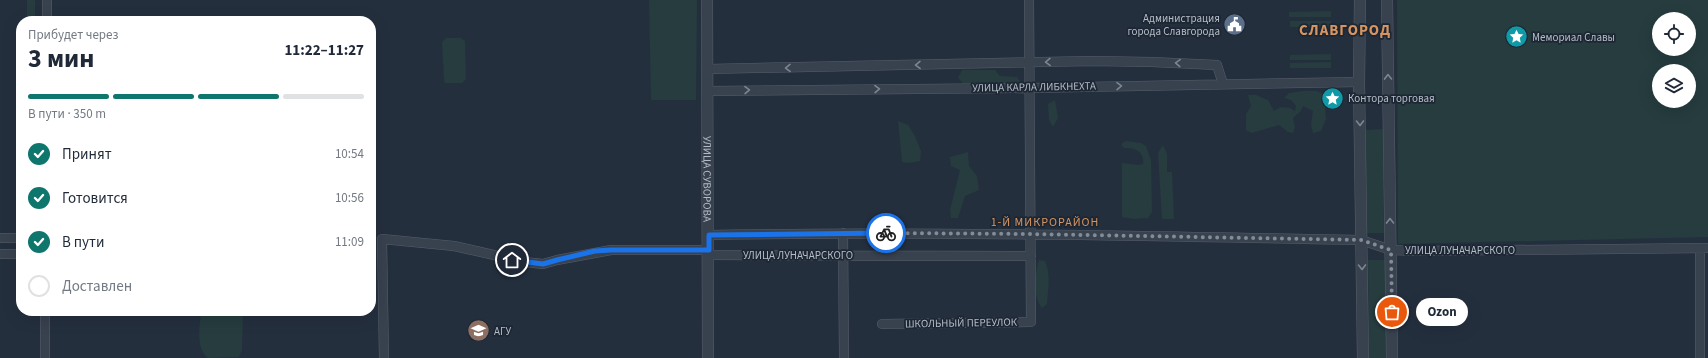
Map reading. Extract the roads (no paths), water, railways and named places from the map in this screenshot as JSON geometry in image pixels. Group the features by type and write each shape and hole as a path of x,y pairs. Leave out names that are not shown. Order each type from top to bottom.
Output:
{"street":[{"path":"47,0 47,16"},
{"name":"УЛИЦА СУВОРОВА","path":"707,0 709,235 708,358"},
{"name":"ШКОЛЬНЫЙ ПЕРЕУЛОК","path":"882,324 1031,322 1029,0"},
{"path":"1360,0 1359,82 1363,358"},
{"path":"1387,0 1392,358"},
{"path":"708,69 1030,62 1152,62 1217,65 1223,84"},
{"name":"УЛИЦА КАРЛА ЛИБКНЕХТА","path":"708,91 1030,88 1359,82"},
{"path":"843,233 844,358"},
{"name":"УЛИЦА ЛУНАЧАРСКОГО","path":"709,235 843,233 1030,234 1361,240 1391,250 1478,252 1704,248"},
{"path":"0,238 16,238"},
{"name":"УЛИЦА ЛУНАЧАРСКОГО","path":"384,358 382,239 454,246 524,262 543,264 595,251 611,250 843,255 1031,256"},
{"path":"1700,358 1704,248"},
{"path":"0,254 16,254"},
{"path":"45,316 45,358"}],"place":[{"name":"Администрация города Славгорода","path":"1235,24"},
{"name":"Мемориал Славы","path":"1516,37"},
{"name":"Контора торговая","path":"1333,98"},
{"name":"Ozon","path":"1392,312"},
{"name":"АГУ","path":"478,331"}],"district":[{"name":"СЛАВГОРОД","path":"1345,30"},
{"name":"1-Й МИКРОРАЙОН","path":"1045,222"}]}
